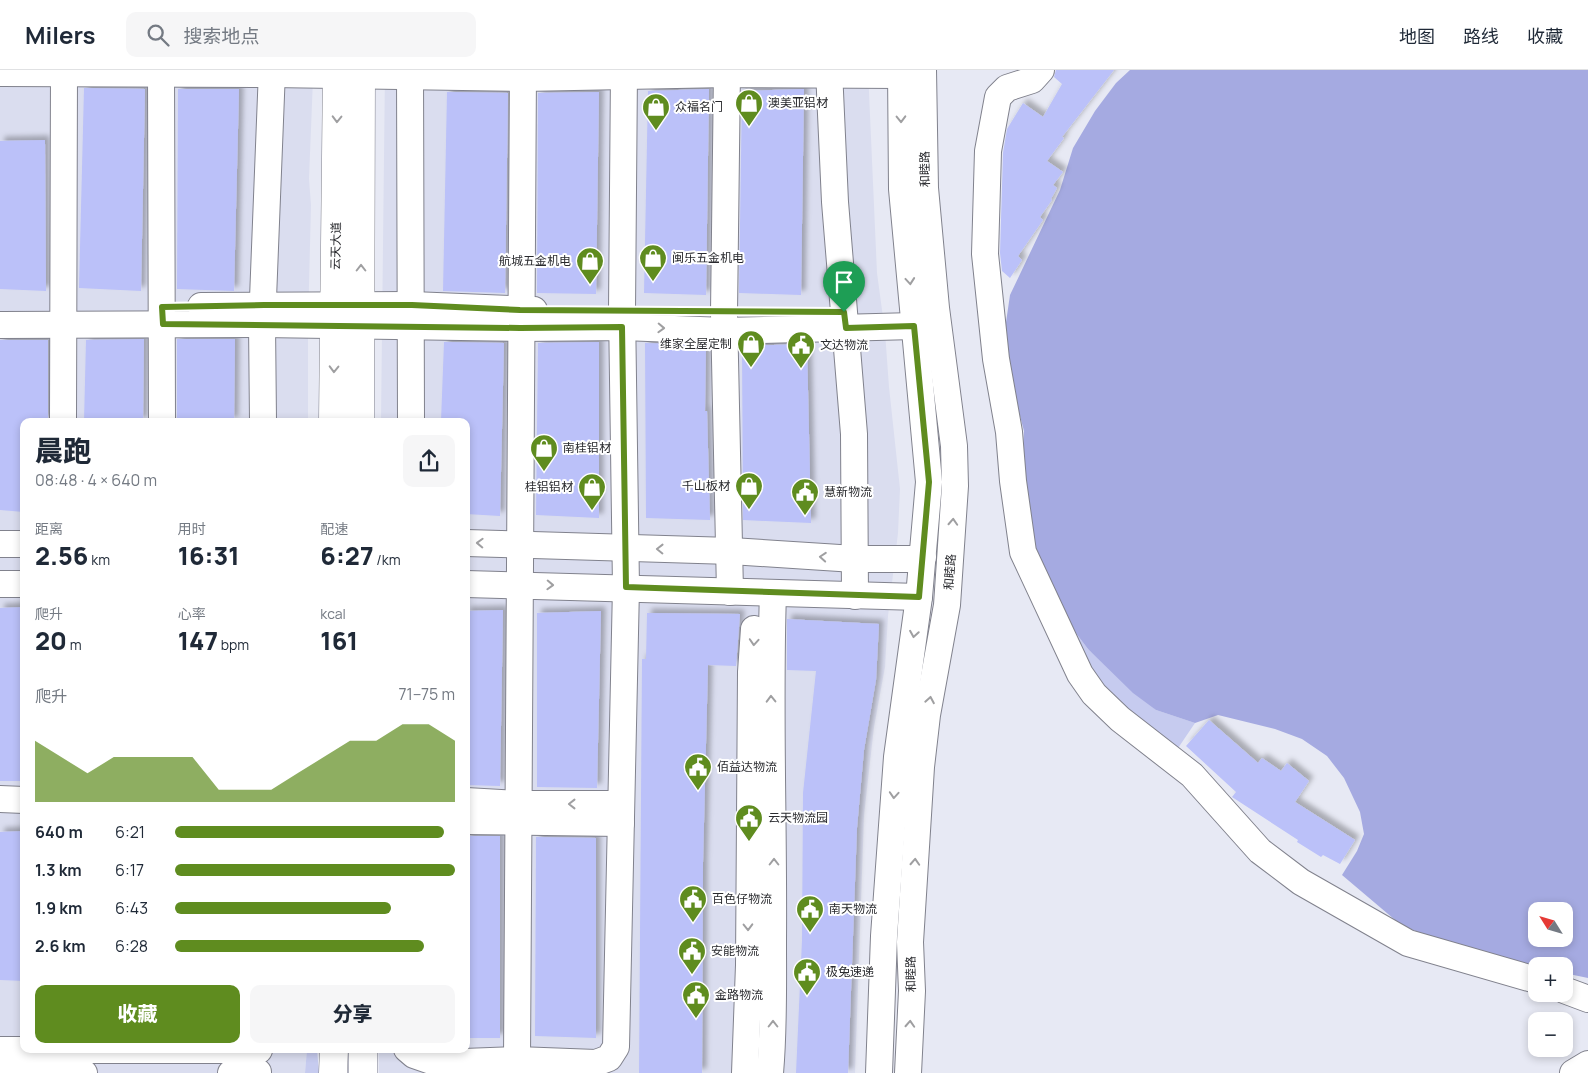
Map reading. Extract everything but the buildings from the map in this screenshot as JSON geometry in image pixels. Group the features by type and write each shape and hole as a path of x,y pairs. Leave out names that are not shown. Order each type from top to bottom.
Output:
{"main road":[{"name":"云天大道","path":"349,73 348,315 360,418"},
{"name":"云天大道","path":"333,418 348,315"},
{"path":"333,1073 334,1053"},
{"path":"362,1053 363,1073"}],"street":[{"path":"996,70 998,97 988,151 985,254 996,359 1009,432 1019,535 1030,568 1061,630 1080,674 1094,694 1120,719 1192,775 1260,851 1301,882 1408,943 1528,978"},
{"path":"998,97 1007,88 1032,80 1041,70"},
{"path":"63,418 64,71"},
{"path":"0,73 64,71 523,74 908,72"},
{"path":"161,72 162,418"},
{"path":"262,418 263,314 272,72"},
{"path":"727,72 724,322 731,551 730,592"},
{"name":"和睦路","path":"879,1073 884,936 897,757 924,557 929,482 902,189 908,72"},
{"name":"和睦路","path":"908,72 925,188 936,308 954,446 955,486 948,605 927,715 921,767 910,942 912,991 908,1073"},
{"path":"410,73 411,418"},
{"path":"412,1053 437,1063 517,1060 596,1063 610,1058 616,1047 626,587 622,318 624,73"},
{"path":"829,73 834,202 854,434 855,596"},
{"path":"517,1060 520,319 523,74"},
{"path":"0,307 64,317"},
{"path":"0,325 64,317 263,314 314,307 348,315 520,319 622,318 724,322 913,318"},
{"path":"470,543 731,551 855,559 910,559 924,557"},
{"path":"0,544 20,544"},
{"path":"0,584 20,584"},
{"path":"470,584 626,587 919,597"},
{"path":"745,1073 749,965 751,682 765,593"},
{"path":"765,593 770,670 774,845 773,1036 770,1073"},
{"path":"0,799 20,800"},
{"path":"470,802 519,813"},
{"path":"470,820 519,813 621,813"},
{"path":"0,816 20,816"},
{"path":"1573,993 1588,999"},
{"path":"0,1050 65,1063"},
{"path":"0,1072 65,1063 156,1058 259,1061"},
{"path":"232,1073 259,1061"},
{"path":"1573,1073 1588,1064"}],"shaded area":[{"path":"0,70 313,78 309,179 311,205 308,418 20,418 20,1053 307,1053 305,1073 0,1073"},
{"path":"385,70 868,70 877,273 885,332 900,489 898,533 888,616 885,667 874,727 864,815 855,1073 379,1073 379,1053 470,1053 470,418 381,418"},
{"path":"1130,70 1588,70 1588,978 1573,975 1573,957 1528,957 1528,966 1428,936 1401,925 1342,875 1357,851 1364,834 1360,812 1344,778 1327,756 1302,739 1275,729 1218,715 1195,723 1156,710 1133,693 1088,649 1069,624 1033,554 1022,467 1024,431 1005,360 1005,329 1010,295 1060,190 1073,148 1095,111 1116,83"},
{"path":"1069,624 1088,649 1156,710 1195,723 1174,754 1096,682"},
{"path":"307,1053 317,1053 319,1073 305,1073"}],"place":[{"name":"澳美亚铝材","path":"749,127"},
{"name":"众福名门","path":"656,131"},
{"name":"闽乐五金机电","path":"653,282"},
{"name":"航城五金机电","path":"590,285"},
{"name":"维家全屋定制","path":"751,368"},
{"name":"文达物流","path":"801,369"},
{"name":"南桂铝材","path":"544,472"},
{"name":"千山板材","path":"749,510"},
{"name":"桂铝铝材","path":"592,511"},
{"name":"慧新物流","path":"805,516"},
{"name":"佰益达物流","path":"698,791"},
{"name":"云天物流园","path":"749,842"},
{"name":"百色仔物流","path":"693,923"},
{"name":"南天物流","path":"810,933"},
{"name":"安能物流","path":"692,975"},
{"name":"极兔速递","path":"807,996"},
{"name":"金路物流","path":"696,1019"}],"route":[{"path":"412,305 520,310 724,313 844,312 846,328 914,326 929,482 924,557 919,597 757,593 626,587 622,327 520,328 163,324 162,307 412,305"}]}
